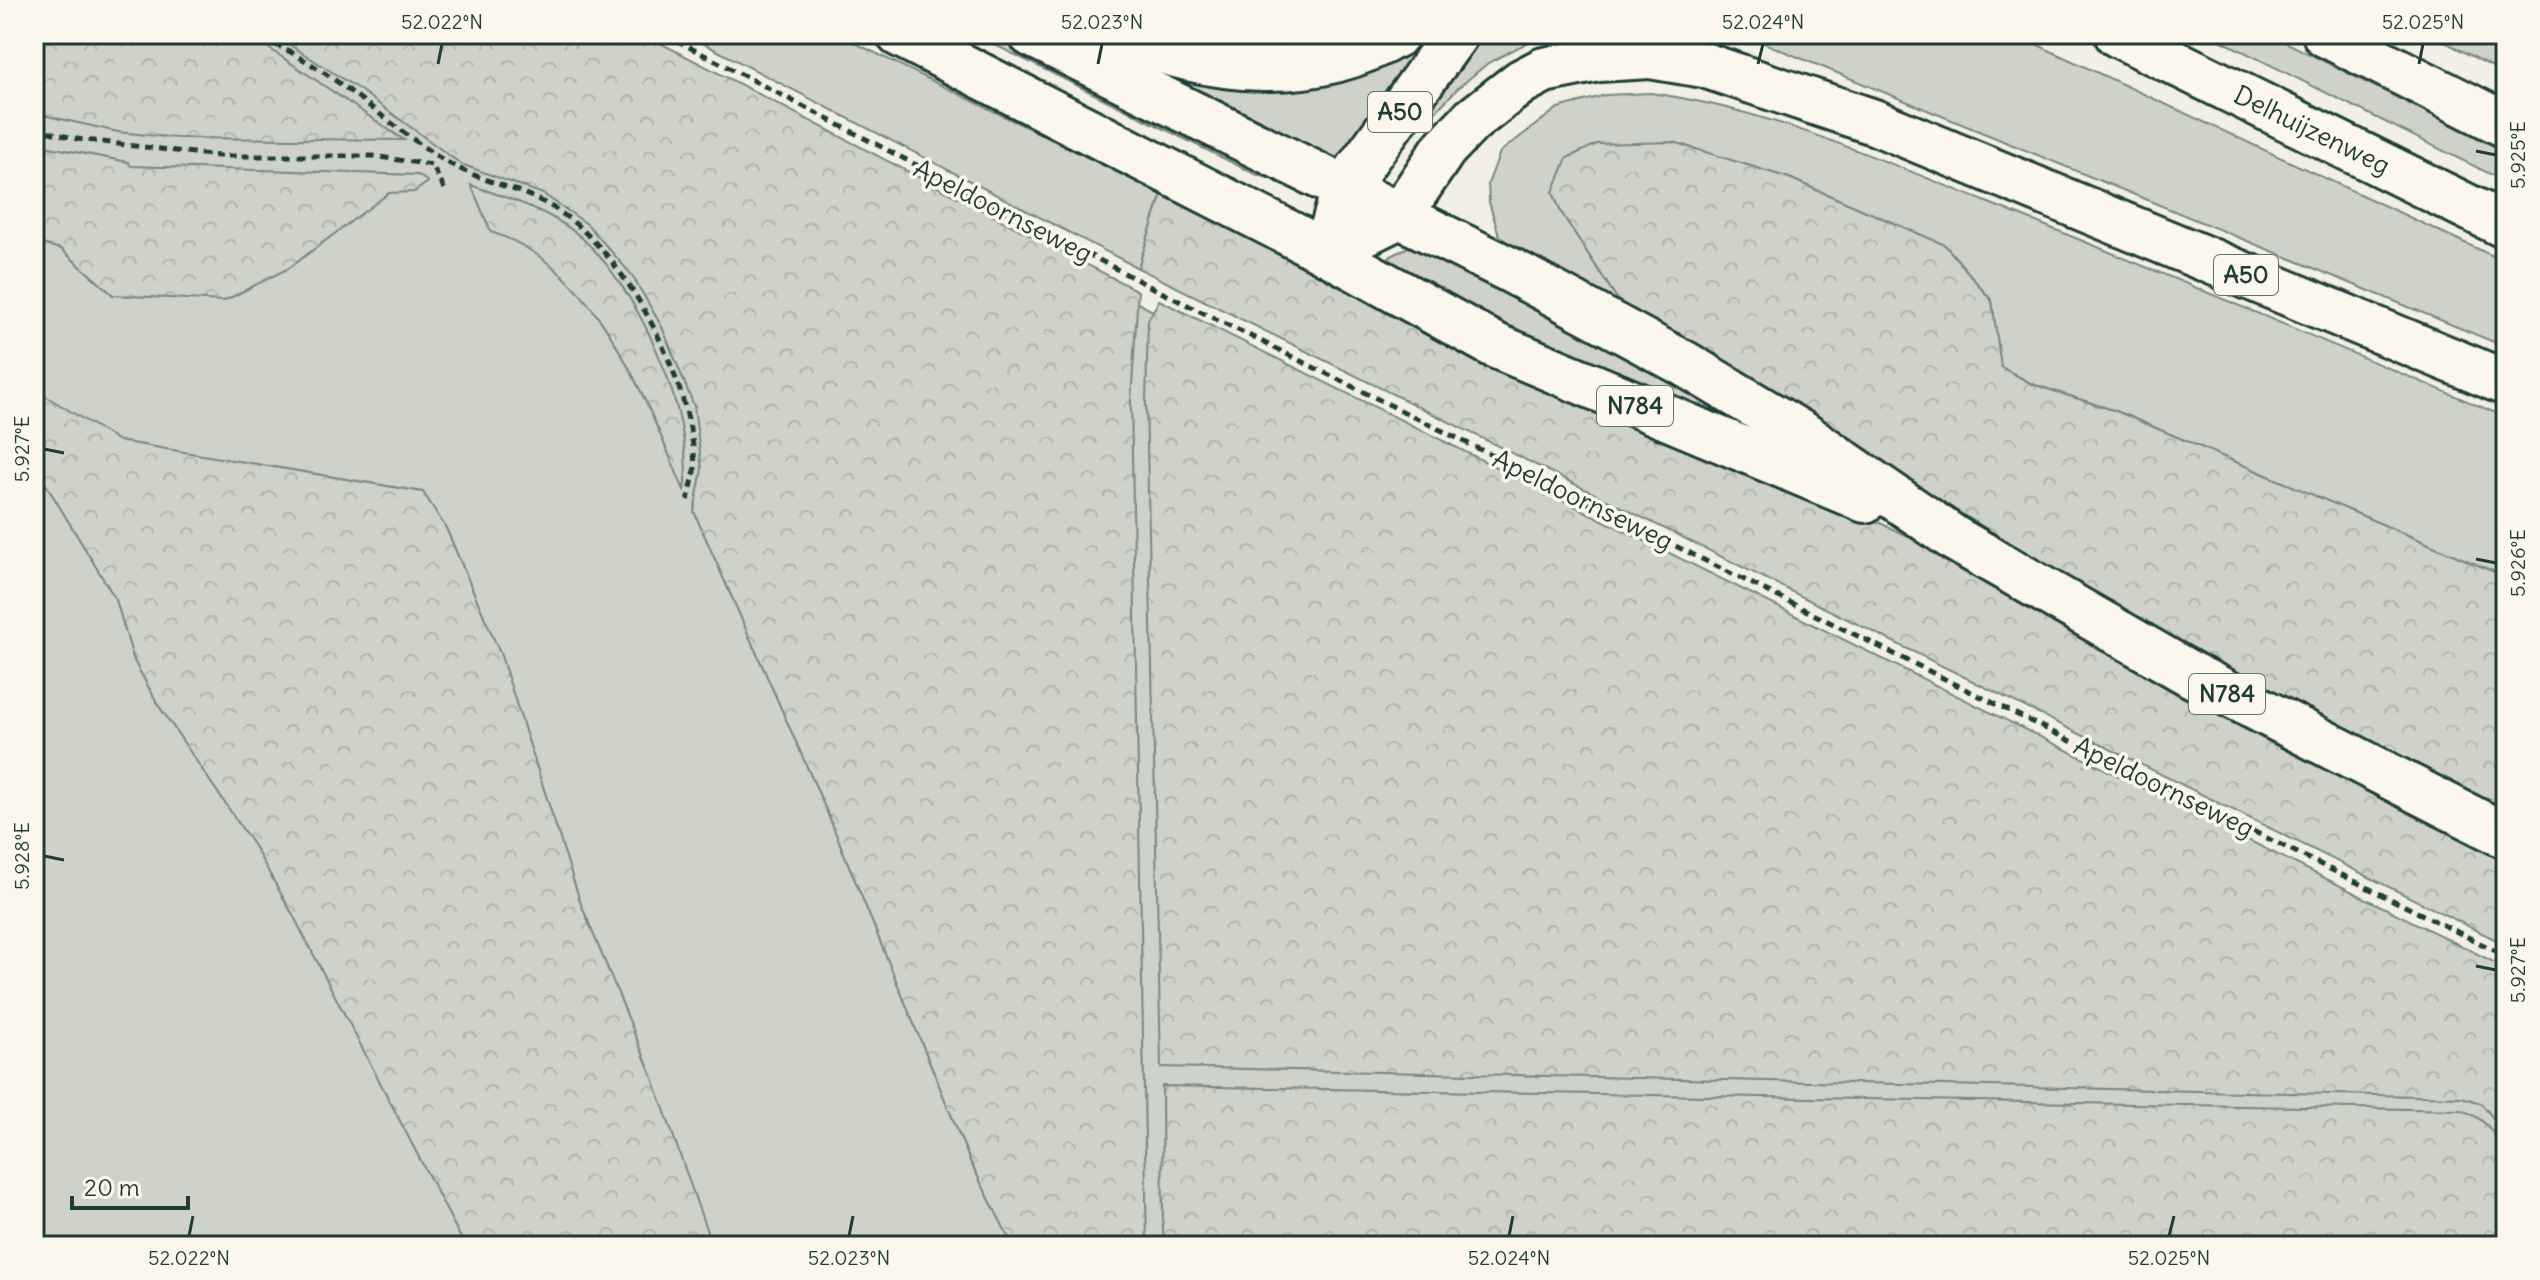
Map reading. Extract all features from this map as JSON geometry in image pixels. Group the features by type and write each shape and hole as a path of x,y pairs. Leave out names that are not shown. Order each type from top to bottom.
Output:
{"main road":[{"name":"N784","path":"899,34 1326,252 1496,346 1955,539"},
{"name":"N784","path":"1031,34 1512,271 1685,364 1804,435 1955,539 2207,683 2506,836"},
{"path":"1116,34 1202,64 1272,68 1340,58 1397,34"},
{"name":"A50","path":"1344,189 1456,34"},
{"name":"Delhuijzenweg","path":"2117,34 2506,226"},
{"path":"2325,34 2506,125"},
{"name":"A50","path":"1399,216 1444,149 1481,112 1521,82 1558,67 1599,59 1650,56 1704,65 1874,122 2506,383"},
{"path":"1326,252 1344,189"},
{"path":"1326,252 1399,216"}],"path":[{"path":"248,34 269,41 357,96 463,173 542,202 582,230 624,277 654,330 687,408 695,468 688,500"},
{"name":"Apeldoornseweg","path":"664,34 1153,288 2506,956"},
{"path":"34,128 77,139 218,156 373,156 417,162 432,165 447,194"}],"green space":[{"path":"34,34 611,34 1566,522 2506,985 2506,1246 34,1246"},
{"path":"34,34 225,34 267,47 404,140 177,138 118,132 34,113"},
{"path":"273,34 643,34 1138,291 1131,401 1147,1246 1013,1246 970,1161 827,812 694,512 702,469 694,406 662,327 632,275 587,224 543,194 461,164 360,90"},
{"path":"685,34 837,34 1162,194 1138,268"},
{"path":"973,34 999,34 1291,178 1287,184 1255,174"},
{"path":"1079,34 1144,64 1391,56 1431,34 1336,170"},
{"path":"1168,34 1358,34 1270,52"},
{"path":"1483,34 1544,34 1488,63 1458,88 1392,157 1395,145"},
{"path":"1742,34 2014,34 2506,262 2506,347"},
{"path":"2208,34 2269,34 2506,152 2506,182"},
{"path":"2430,34 2479,34 2506,49 2506,74"},
{"path":"1651,93 1737,111 1862,152 2506,417 2506,577 2116,411 2032,384 2000,367 1992,301 1945,245 1789,178 1673,142 1553,192 1561,212 1629,317 1511,249 1499,235 1489,202 1488,184 1500,152 1558,108 1606,95"},
{"path":"1673,142 1789,178 1945,245 1992,301 2001,367 2032,384 2116,411 2506,577 2506,812 2202,656 1629,317 1561,212 1553,192 1567,158 1597,144"},
{"path":"34,144 128,162 131,166 418,175 428,182 414,192 389,193 289,268 224,301 113,295 61,249 34,242"},
{"path":"471,185 552,217 576,233 620,283 640,315 671,389 686,460 684,490 652,415 612,338 561,273 528,249 491,232"},
{"path":"1162,194 1415,319 1812,490 1903,534 2185,695 2506,860 2506,945 1138,268"},
{"path":"1417,242 1805,452 1576,367 1386,266 1388,258"},
{"path":"1159,300 2506,968 2506,1134 2481,1103 2462,1097 1161,1067 1146,402 1148,320"},
{"path":"34,389 119,441 423,492 446,528 500,653 581,904 653,1078 712,1246 465,1246 293,915 254,846 159,706 134,661 116,600 36,468"},
{"path":"1162,1086 2461,1110 2480,1119 2501,1148 2507,1187 2506,1246 1163,1246"}]}
